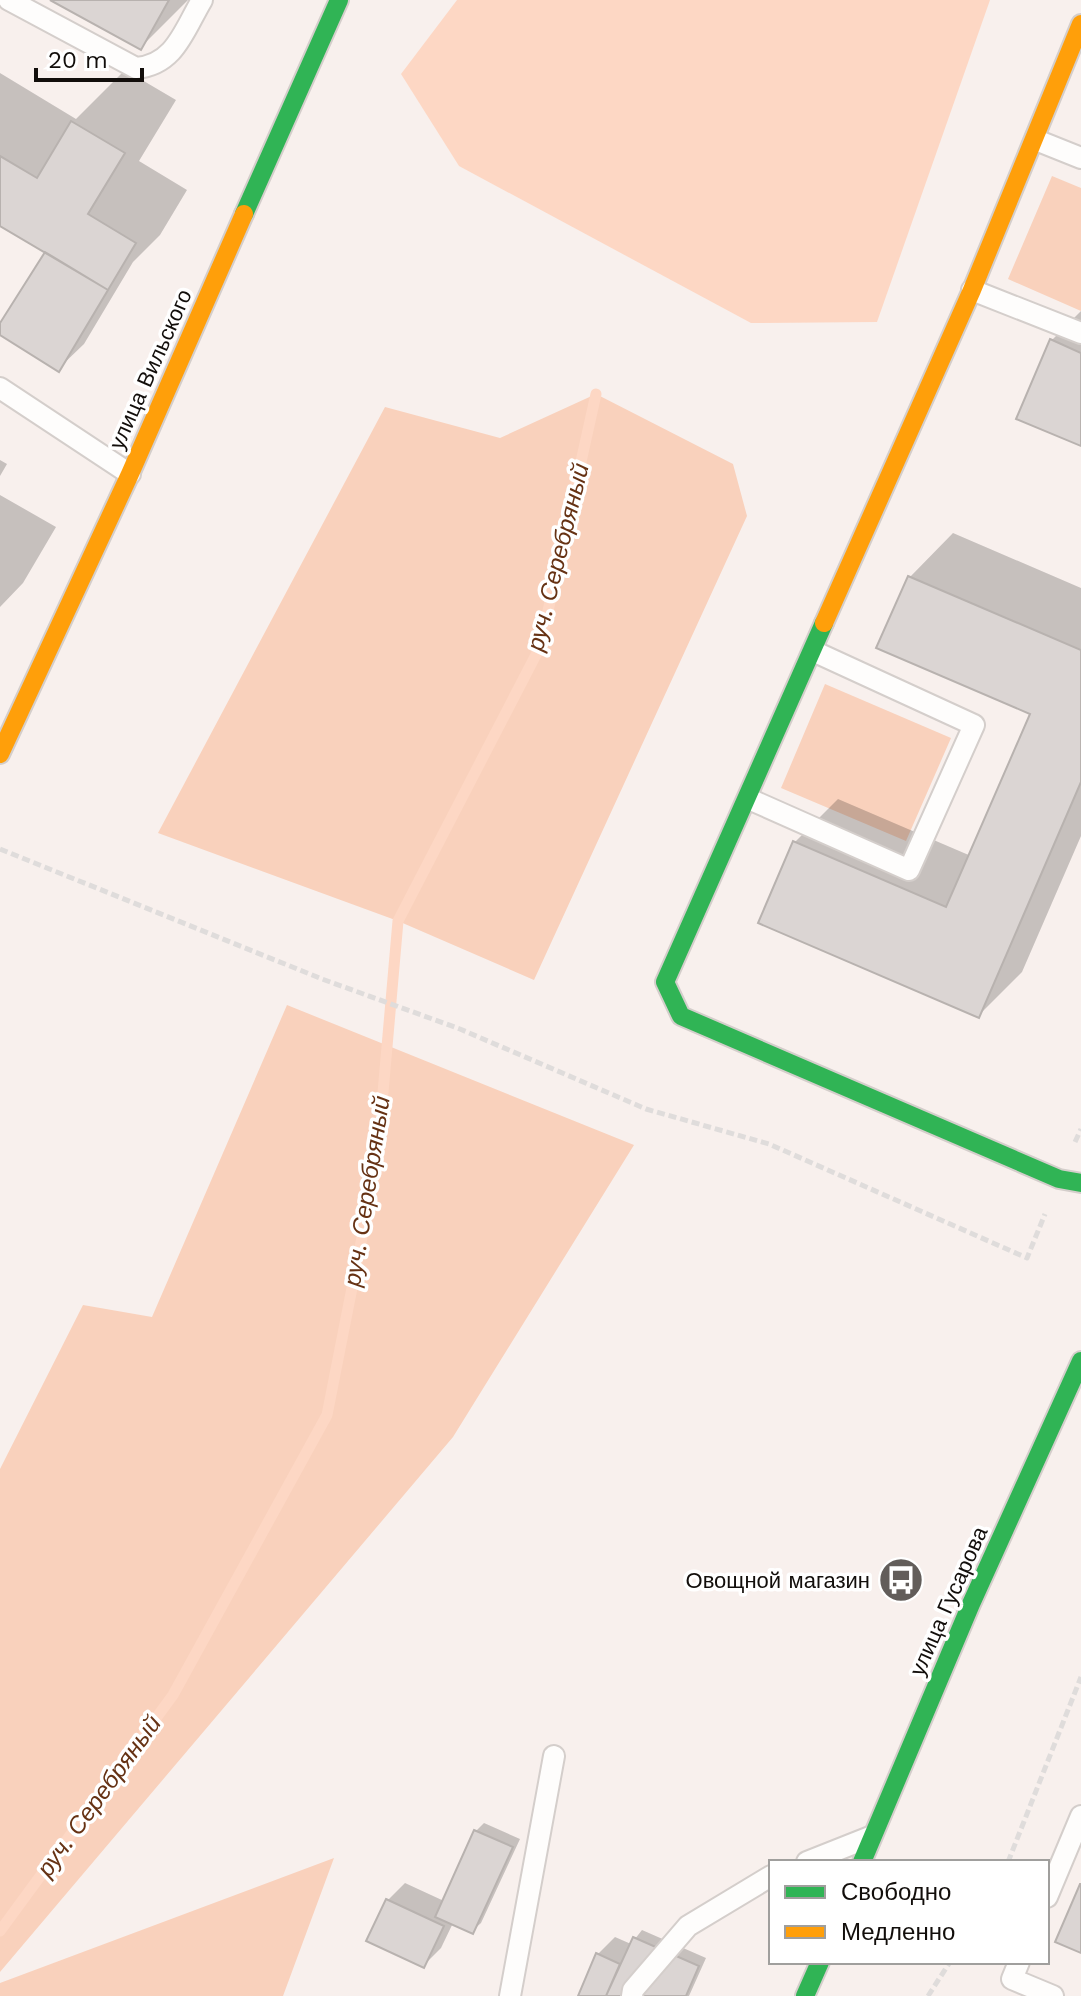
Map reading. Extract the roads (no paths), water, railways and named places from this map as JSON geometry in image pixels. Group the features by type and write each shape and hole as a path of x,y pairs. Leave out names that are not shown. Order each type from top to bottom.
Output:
{"street":[{"name":"улица Вильского","path":"0,754 8,712 130,474 339,0"},
{"path":"1081,24 972,290 749,799 665,982 681,1016 1059,1179 1081,1183"},
{"name":"улица Гусарова","path":"863,1860 971,1604 1081,1361"},
{"path":"805,1996 819,1964"}],"lane":[{"path":"9,0 136,68 152,67 168,58 202,0"},
{"path":"1036,140 1081,158"},
{"path":"972,290 1081,333"},
{"path":"0,388 130,474"},
{"path":"749,799 909,870 974,725 813,651"},
{"path":"510,1996 554,1756"},
{"path":"1049,1892 1081,1816"},
{"path":"812,1860 874,1836"},
{"path":"632,1996 633,1990 688,1926 769,1877"},
{"path":"1018,1964 1012,1979 1053,1996"}],"waterway":[{"name":"руч. Серебряный","path":"0,1931 173,1695 327,1415 377,1161 398,921 540,647 596,394"}],"place":[{"name":"Овощной магазин","path":"901,1580"}]}
